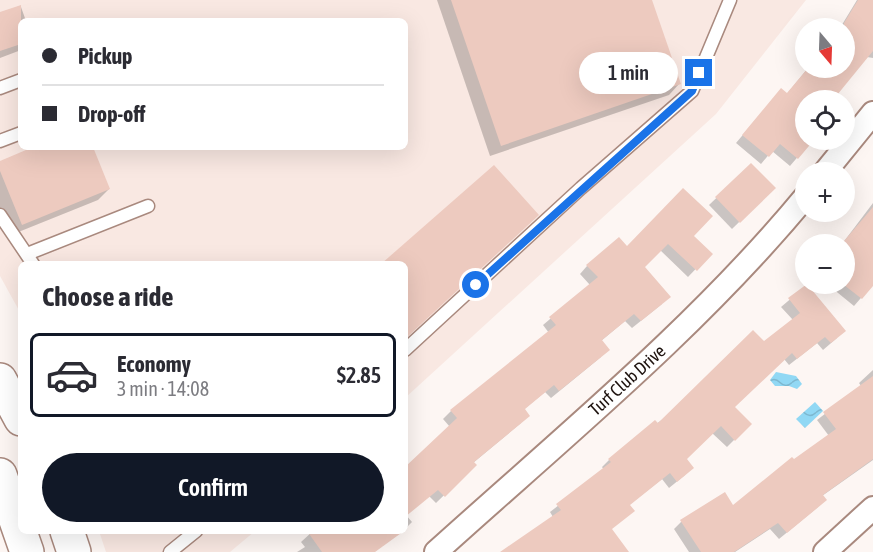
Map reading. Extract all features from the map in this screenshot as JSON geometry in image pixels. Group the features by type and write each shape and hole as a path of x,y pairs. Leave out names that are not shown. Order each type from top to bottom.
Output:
{"main road":[{"path":"0,380 18,413"},
{"path":"0,475 18,526"},
{"path":"21,534 27,552"},
{"path":"68,534 74,552"}],"street":[{"path":"833,162 873,113"},
{"name":"Turf Club Drive","path":"436,552 665,346 795,209"},
{"path":"825,552 873,508"}],"lane":[{"path":"408,347 581,188 692,91 730,0"},
{"path":"0,88 18,81"},
{"path":"0,141 18,134"},
{"path":"0,214 30,259 148,206"},
{"path":"171,552 192,534"}],"shaded area":[{"path":"0,0 806,0 716,114 408,395 408,261 18,261 18,309 0,276"},
{"path":"100,534 251,534 230,552 106,552"}],"water":[{"path":"776,372 796,376 802,384 797,389 789,386 775,386 770,380"},
{"path":"815,402 823,411 805,428 796,419"}],"building":[{"path":"451,0 652,0 681,84 501,146"},
{"path":"858,0 873,0 873,51 855,73 855,18 847,18"},
{"path":"21,5 21,18 18,18 18,45 0,51 0,12"},
{"path":"800,78 851,78 841,90 795,90 795,150 806,150 798,159 780,144 769,157 742,135 781,88 787,93"},
{"path":"26,150 94,150 110,189 22,225 0,171 0,161"},
{"path":"751,163 776,188 740,223 715,197"},
{"path":"494,165 539,215 408,336 408,261 384,261"},
{"path":"683,188 713,216 694,236 713,254 697,271 668,244 645,267 671,297 641,321 634,314 602,340 610,350 559,391 554,385 525,409 530,416 474,462 477,465 445,497 438,490 408,515 408,464 457,418 450,410 556,325 549,317 598,277 586,265 619,237 627,246"},
{"path":"873,207 873,286 862,299 855,294 855,234 850,234"},
{"path":"795,293 815,294 846,331 831,343 825,337 797,359 792,353 735,407 752,424 735,441 721,426 687,459 694,468 677,482 670,473 630,505 635,511 612,529 629,552 500,552 561,510 556,504 611,462 608,459 655,420 658,423 753,330 764,341 800,313 788,298"},
{"path":"873,376 873,459 823,495 827,500 787,533 778,523 734,552 701,552 680,520 725,492 733,505 792,457 794,459 836,429 823,412"},
{"path":"309,534 400,534 375,552 322,552"}],"route":[{"path":"476,285 581,188 692,91 699,73"}]}
